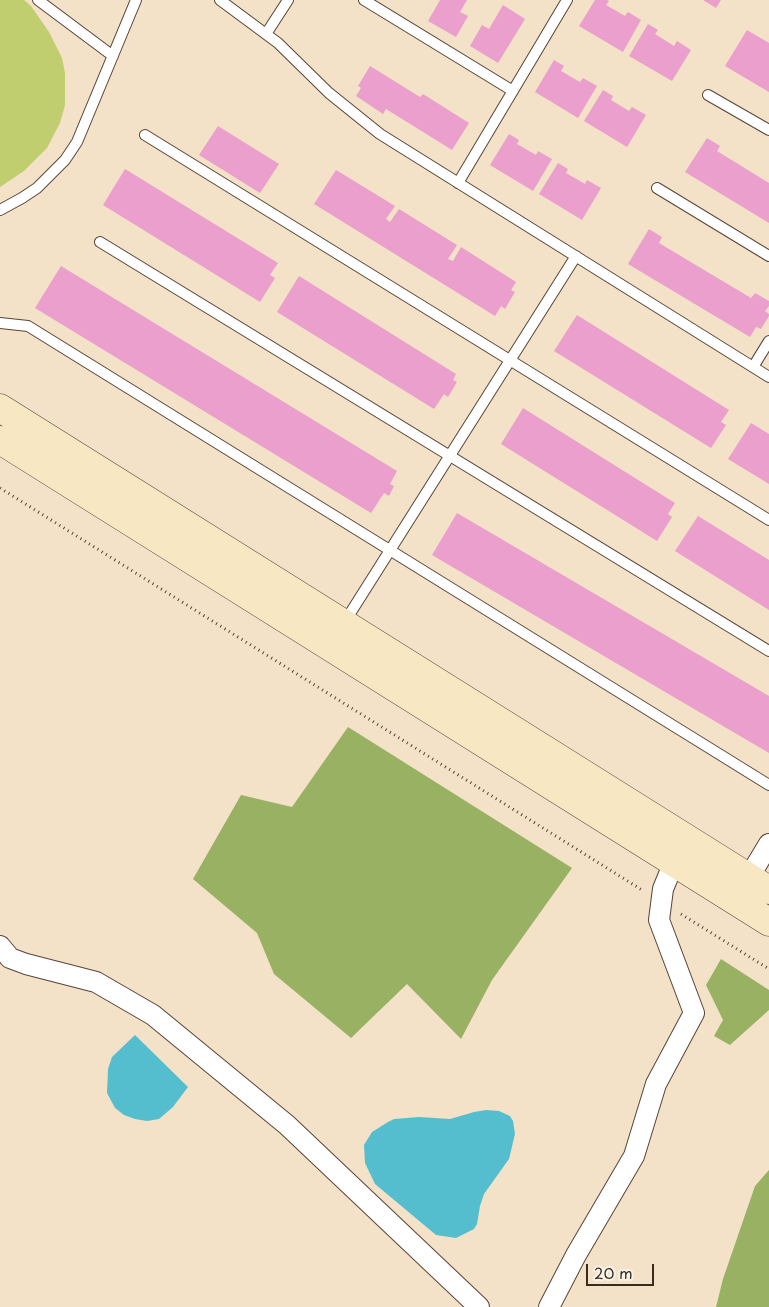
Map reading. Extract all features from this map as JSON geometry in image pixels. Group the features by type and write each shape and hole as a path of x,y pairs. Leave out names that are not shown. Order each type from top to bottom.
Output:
{"main road":[{"path":"0,408 759,884"},
{"path":"0,440 769,922"}],"street":[{"path":"759,884 769,844"},
{"path":"549,1307 576,1255 634,1156 656,1084 694,1013 659,920 663,890 674,862"},
{"path":"0,946 10,958 96,982 154,1015 287,1125 479,1307"}],"lane":[{"path":"38,0 112,56"},
{"path":"0,210 37,188 65,160 78,142 136,0"},
{"path":"220,0 266,34 354,115 380,134 769,377"},
{"path":"266,34 288,0"},
{"path":"364,0 513,91"},
{"path":"458,183 567,0"},
{"path":"708,94 769,130"},
{"path":"145,135 769,520"},
{"path":"656,188 769,256"},
{"path":"100,242 769,651"},
{"path":"344,624 576,256"},
{"path":"0,323 28,326 769,785"},
{"path":"753,367 769,341"}],"path":[{"path":"0,488 769,969"}],"green space":[{"path":"0,0 24,0 31,6 49,32 62,58 65,73 65,105 60,123 47,148 24,171 0,187"},
{"path":"348,727 572,868 492,980 461,1039 407,984 351,1038 274,974 257,933 193,879 241,795 292,807"},
{"path":"721,959 769,990 769,1010 730,1045 714,1036 723,1020 706,985"},
{"path":"769,1170 769,1307 716,1307 723,1279 755,1186"}],"water":[{"path":"135,1035 188,1087 173,1107 159,1119 147,1121 124,1115 115,1108 107,1093 108,1069 112,1057"},
{"path":"486,1110 499,1111 510,1116 513,1121 515,1134 509,1159 484,1194 477,1224 474,1229 456,1238 436,1235 375,1184 365,1163 364,1145 372,1132 394,1119 419,1117 450,1119"}],"building":[{"path":"440,0 467,0 460,12 468,16 456,37 428,21"},
{"path":"595,0 607,0 609,1 606,5 625,16 628,12 641,20 623,52 579,26"},
{"path":"703,0 721,0 716,8"},
{"path":"503,5 525,19 498,63 470,46 482,25 489,29"},
{"path":"648,24 658,30 655,34 674,46 677,41 691,50 672,81 629,56"},
{"path":"747,30 769,43 769,92 725,66"},
{"path":"554,60 564,66 561,71 580,82 583,78 597,86 578,118 535,92"},
{"path":"370,66 420,97 423,94 469,123 452,150 386,109 383,114 356,96 361,88 358,86"},
{"path":"603,90 613,96 611,100 629,111 632,107 646,115 627,147 584,121"},
{"path":"218,126 279,164 260,193 199,155"},
{"path":"509,134 519,140 517,144 536,155 538,151 552,159 533,191 490,165"},
{"path":"707,138 720,146 717,151 769,183 769,223 685,172"},
{"path":"558,163 568,169 566,173 585,184 587,180 601,188 582,220 539,194"},
{"path":"125,169 278,263 270,275 275,278 260,302 103,205"},
{"path":"336,170 395,206 386,219 390,222 399,209 457,245 448,259 453,261 461,247 516,282 511,290 515,292 505,309 501,306 495,316 314,204"},
{"path":"649,229 662,237 659,243 751,298 755,293 769,301 769,306 765,311 769,316 761,329 756,327 750,337 628,264"},
{"path":"61,266 397,471 390,484 394,486 389,496 384,493 371,513 35,308"},
{"path":"299,276 456,374 453,380 457,382 448,397 444,394 434,409 277,312"},
{"path":"577,315 729,410 721,422 726,425 711,448 554,351"},
{"path":"523,408 675,503 668,514 672,517 657,541 501,444"},
{"path":"751,423 769,434 769,484 728,459"},
{"path":"457,513 769,696 769,753 432,555"},
{"path":"698,516 769,560 769,610 675,551"}]}
